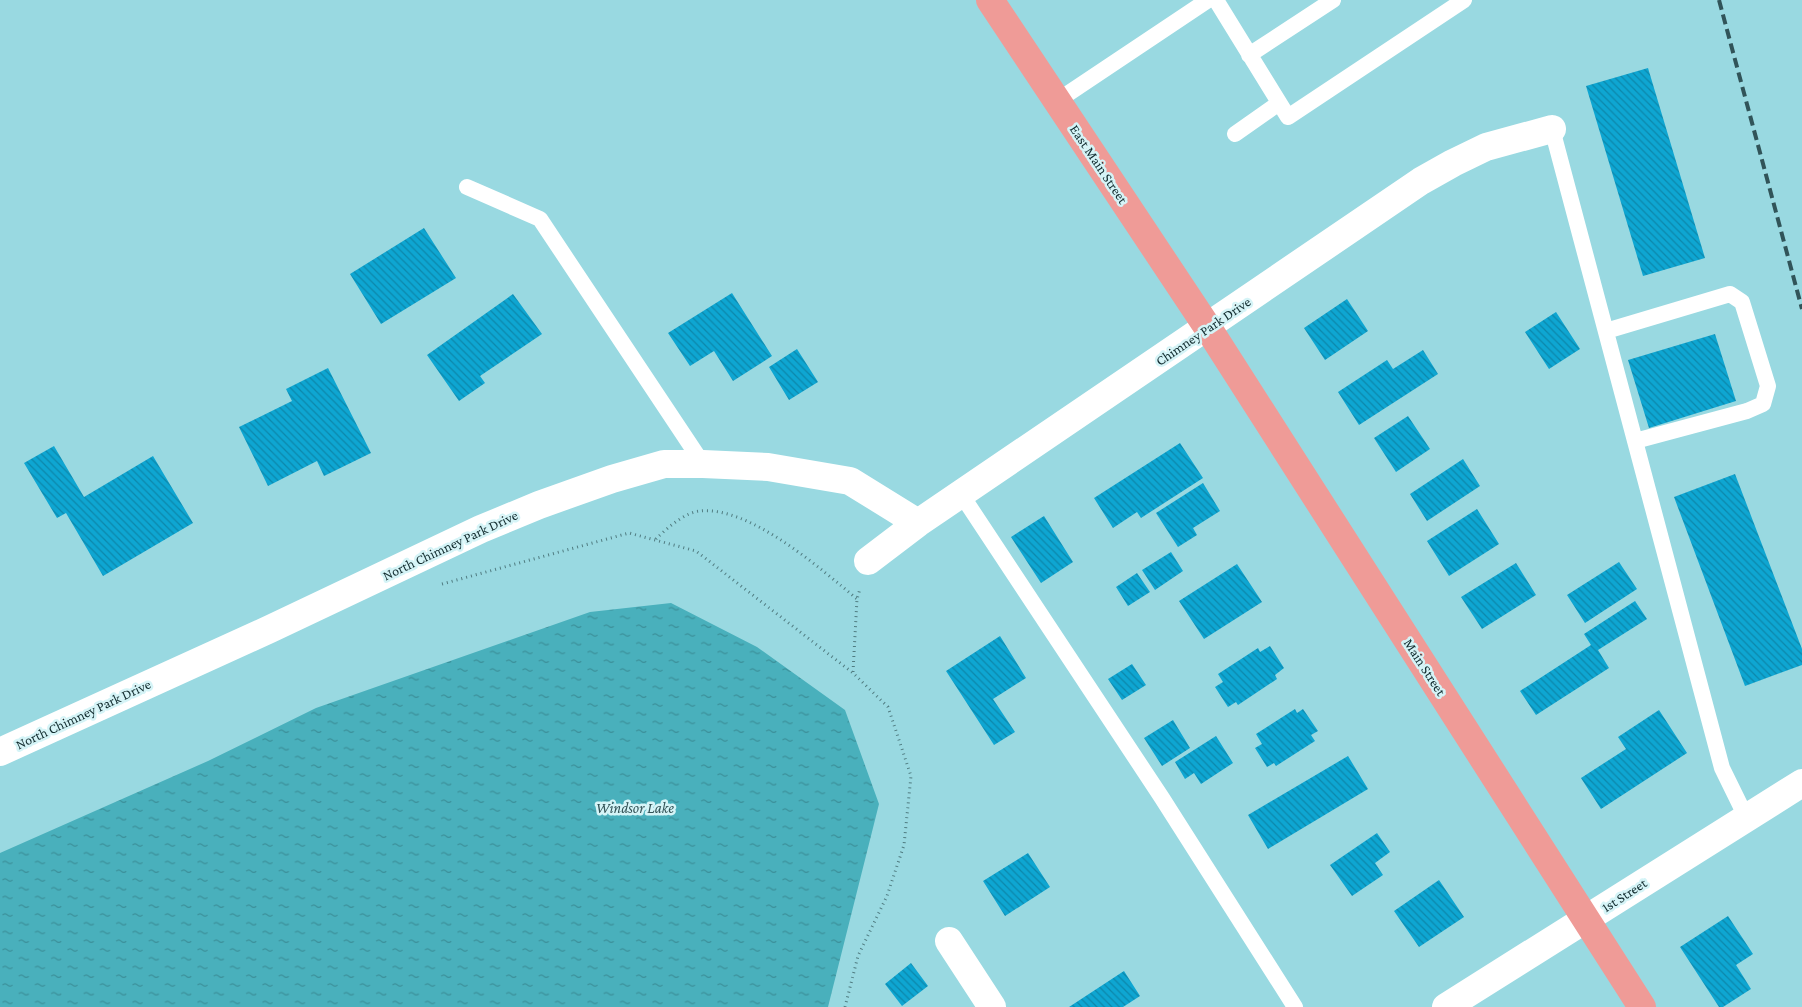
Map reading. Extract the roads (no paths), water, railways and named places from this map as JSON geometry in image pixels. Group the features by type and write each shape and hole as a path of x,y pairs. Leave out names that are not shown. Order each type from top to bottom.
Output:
{"main road":[{"name":"East Main Street","path":"990,0 1208,328"},
{"name":"Main Street","path":"1208,328 1642,1007"}],"street":[{"name":"Chimney Park Drive","path":"868,561 918,523 1453,162 1486,147 1552,129"},
{"name":"North Chimney Park Drive","path":"0,752 270,629 481,529 539,505 612,479 664,464 768,467 850,482 918,523"},
{"name":"1st Street","path":"1446,1007 1802,783"},
{"path":"948,941 992,1007"}],"lane":[{"path":"1058,101 1208,0"},
{"path":"1216,0 1288,117 1464,0"},
{"path":"1249,55 1333,0"},
{"path":"1235,134 1279,102"},
{"path":"1552,129 1722,768 1746,817"},
{"path":"467,187 540,218 703,464"},
{"path":"1606,331 1730,294 1742,302 1768,386 1763,404 1747,411 1635,442"},
{"path":"961,494 1162,798 1295,1007"}],"water":[{"name":"Windsor Lake","path":"671,603 757,647 845,710 879,804 828,1007 0,1007 0,853 208,761 316,708 590,612"}],"railway":[{"path":"1719,0 1802,309"}]}
